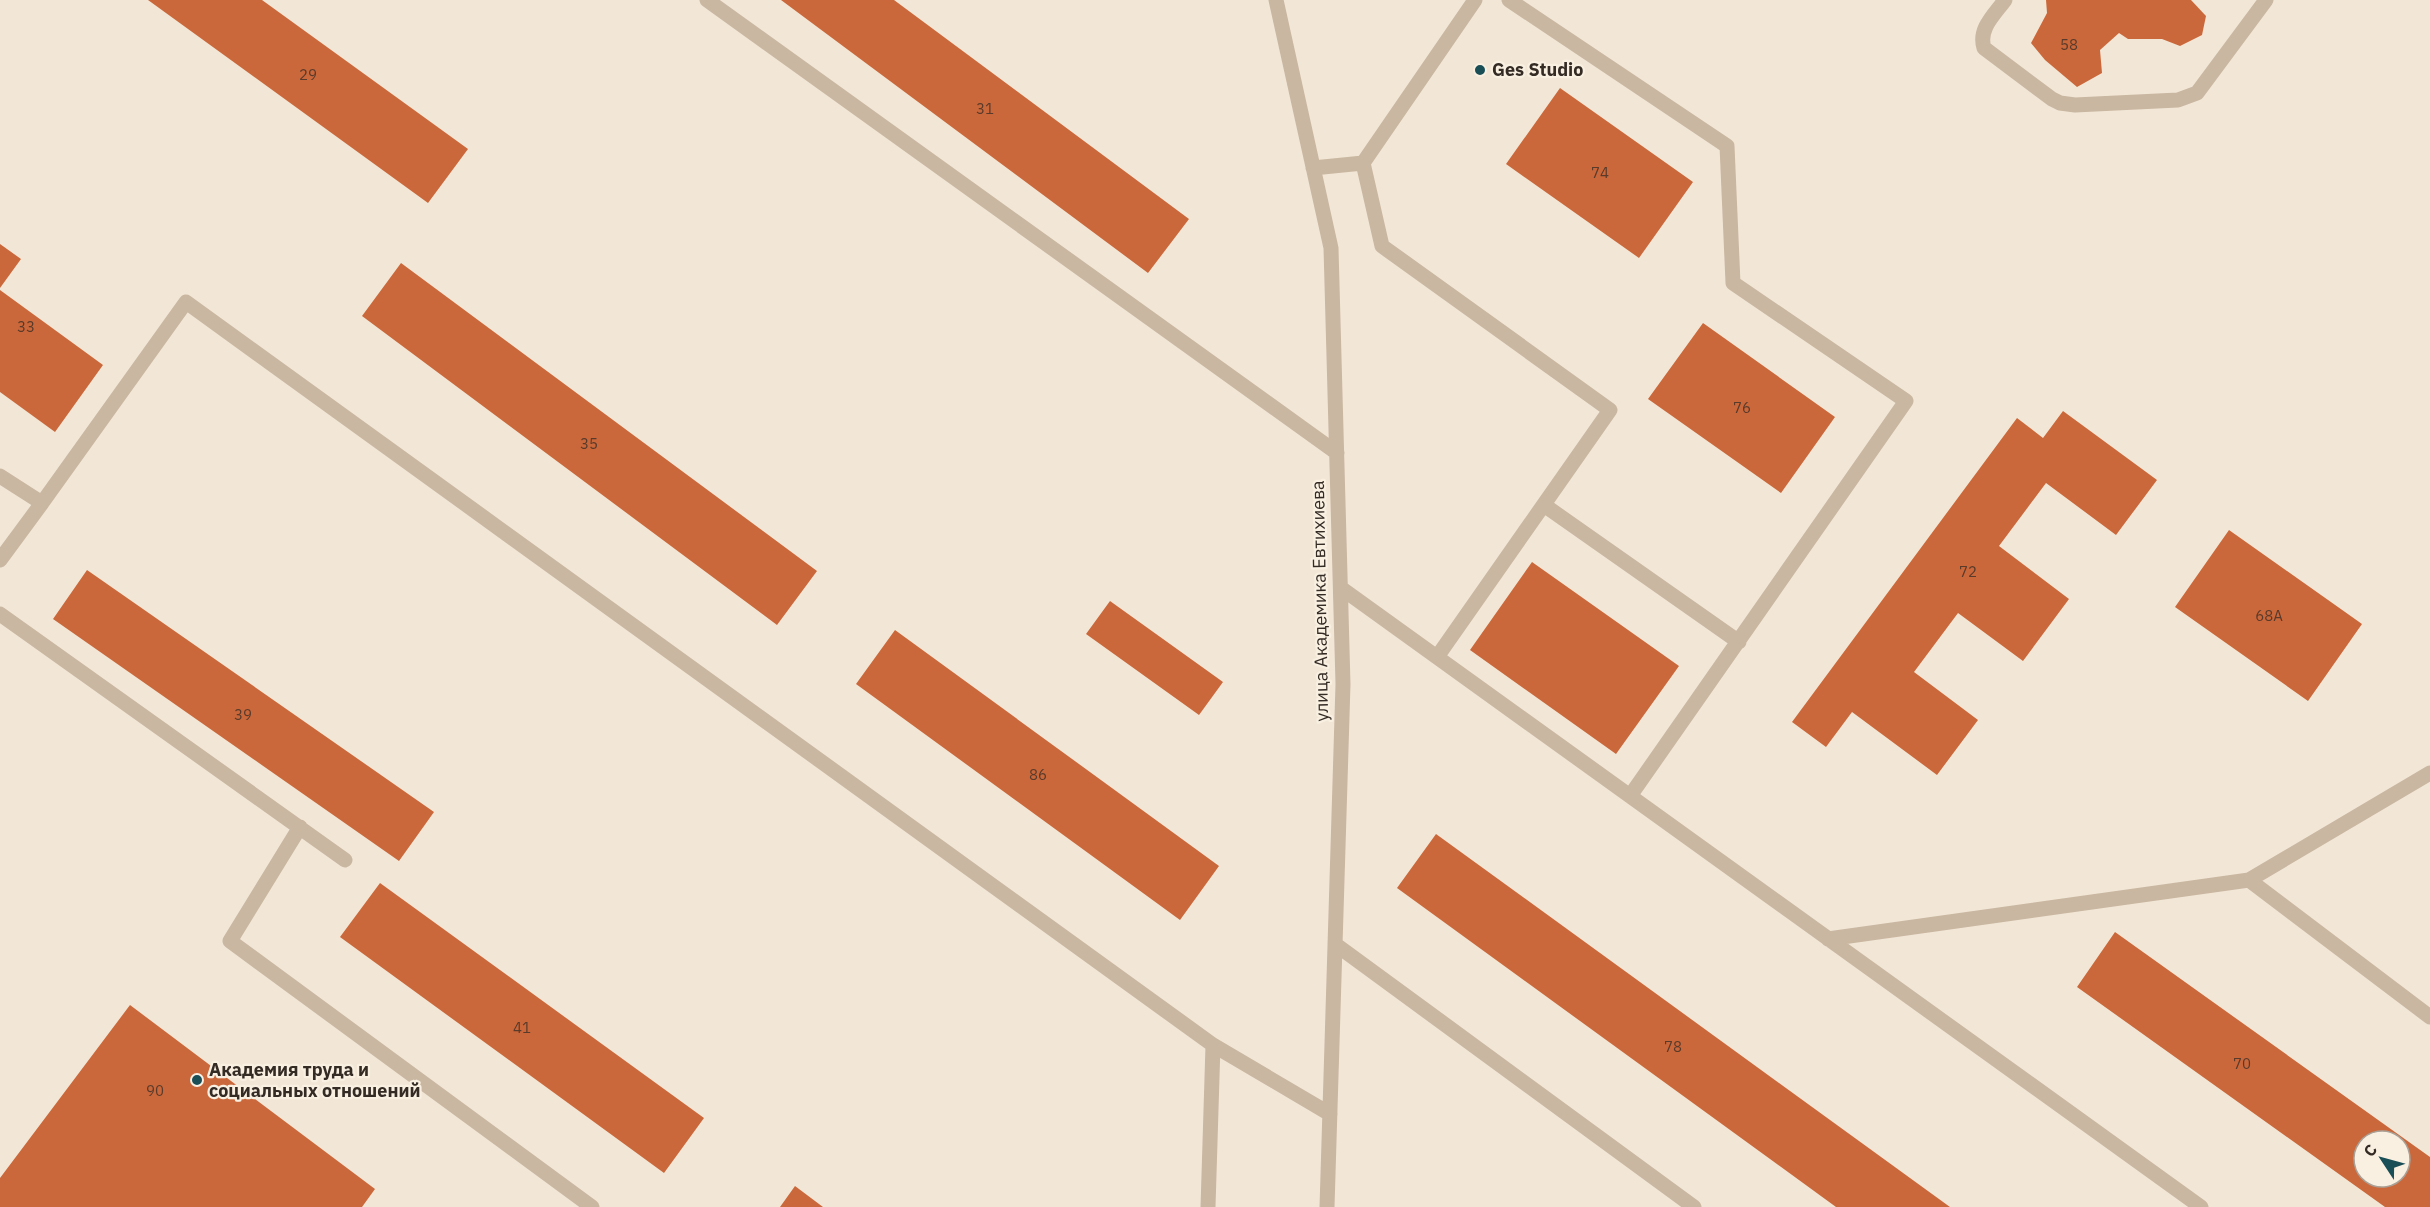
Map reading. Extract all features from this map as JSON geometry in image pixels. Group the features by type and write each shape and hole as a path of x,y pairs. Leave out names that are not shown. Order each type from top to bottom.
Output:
{"street":[{"path":"707,0 1337,453"},
{"name":"улица Академика Евтихиева","path":"1276,0 1330,248 1343,684 1327,1207"},
{"path":"1437,657 1610,410 1382,246 1363,163 1475,0"},
{"path":"1509,0 1727,146 1733,283 1906,401 1630,796"},
{"path":"2005,0 1983,30 1981,40 1984,48 2052,99 2060,104 2075,105 2178,100 2197,93 2266,0"},
{"path":"1313,168 1363,163"},
{"path":"0,560 186,302 1213,1046 1330,1114"},
{"path":"0,476 42,504"},
{"path":"1544,505 1738,642"},
{"path":"1341,588 2201,1207"},
{"path":"0,614 345,860"},
{"path":"1828,939 2249,880 2430,773"},
{"path":"300,827 230,941 592,1207"},
{"path":"2249,880 2430,1017"},
{"path":"1335,944 1694,1207"},
{"path":"1208,1207 1213,1046"}],"building":[{"path":"148,0 262,0 468,149 428,203"},
{"path":"781,0 894,0 1189,219 1148,273"},
{"path":"2046,0 2191,0 2206,16 2202,35 2180,46 2162,39 2128,39 2119,33 2100,50 2102,73 2077,87 2045,60 2031,43 2047,13"},
{"path":"1560,88 1693,182 1639,258 1506,164"},
{"path":"0,244 21,259 0,288"},
{"path":"401,263 817,571 777,625 362,316"},
{"path":"0,290 103,365 55,432 0,392"},
{"path":"1703,323 1835,417 1781,493 1648,399"},
{"path":"2063,411 2157,480 2116,535 2046,483 1999,546 2069,599 2023,661 1958,613 1914,672 1978,720 1937,775 1852,712 1826,747 1792,722 2017,418 2043,438"},
{"path":"2229,530 2362,624 2308,701 2175,607"},
{"path":"1532,562 1679,666 1616,754 1470,650"},
{"path":"87,570 434,812 399,861 53,619"},
{"path":"1110,601 1223,682 1199,715 1086,634"},
{"path":"895,630 1219,866 1180,920 856,684"},
{"path":"1436,834 1950,1207 1836,1207 1397,888"},
{"path":"380,883 704,1118 664,1173 340,937"},
{"path":"2115,932 2391,1129 2352,1129 2352,1183 2077,987"},
{"path":"130,1005 375,1189 362,1207 0,1207 0,1178"},
{"path":"2412,1144 2430,1157 2430,1207 2385,1207 2360,1189 2412,1189"},
{"path":"795,1186 823,1207 780,1207"}],"place":[{"name":"Ges Studio","path":"1480,70"},
{"name":"Академия труда и социальных отношений","path":"197,1080"}]}
